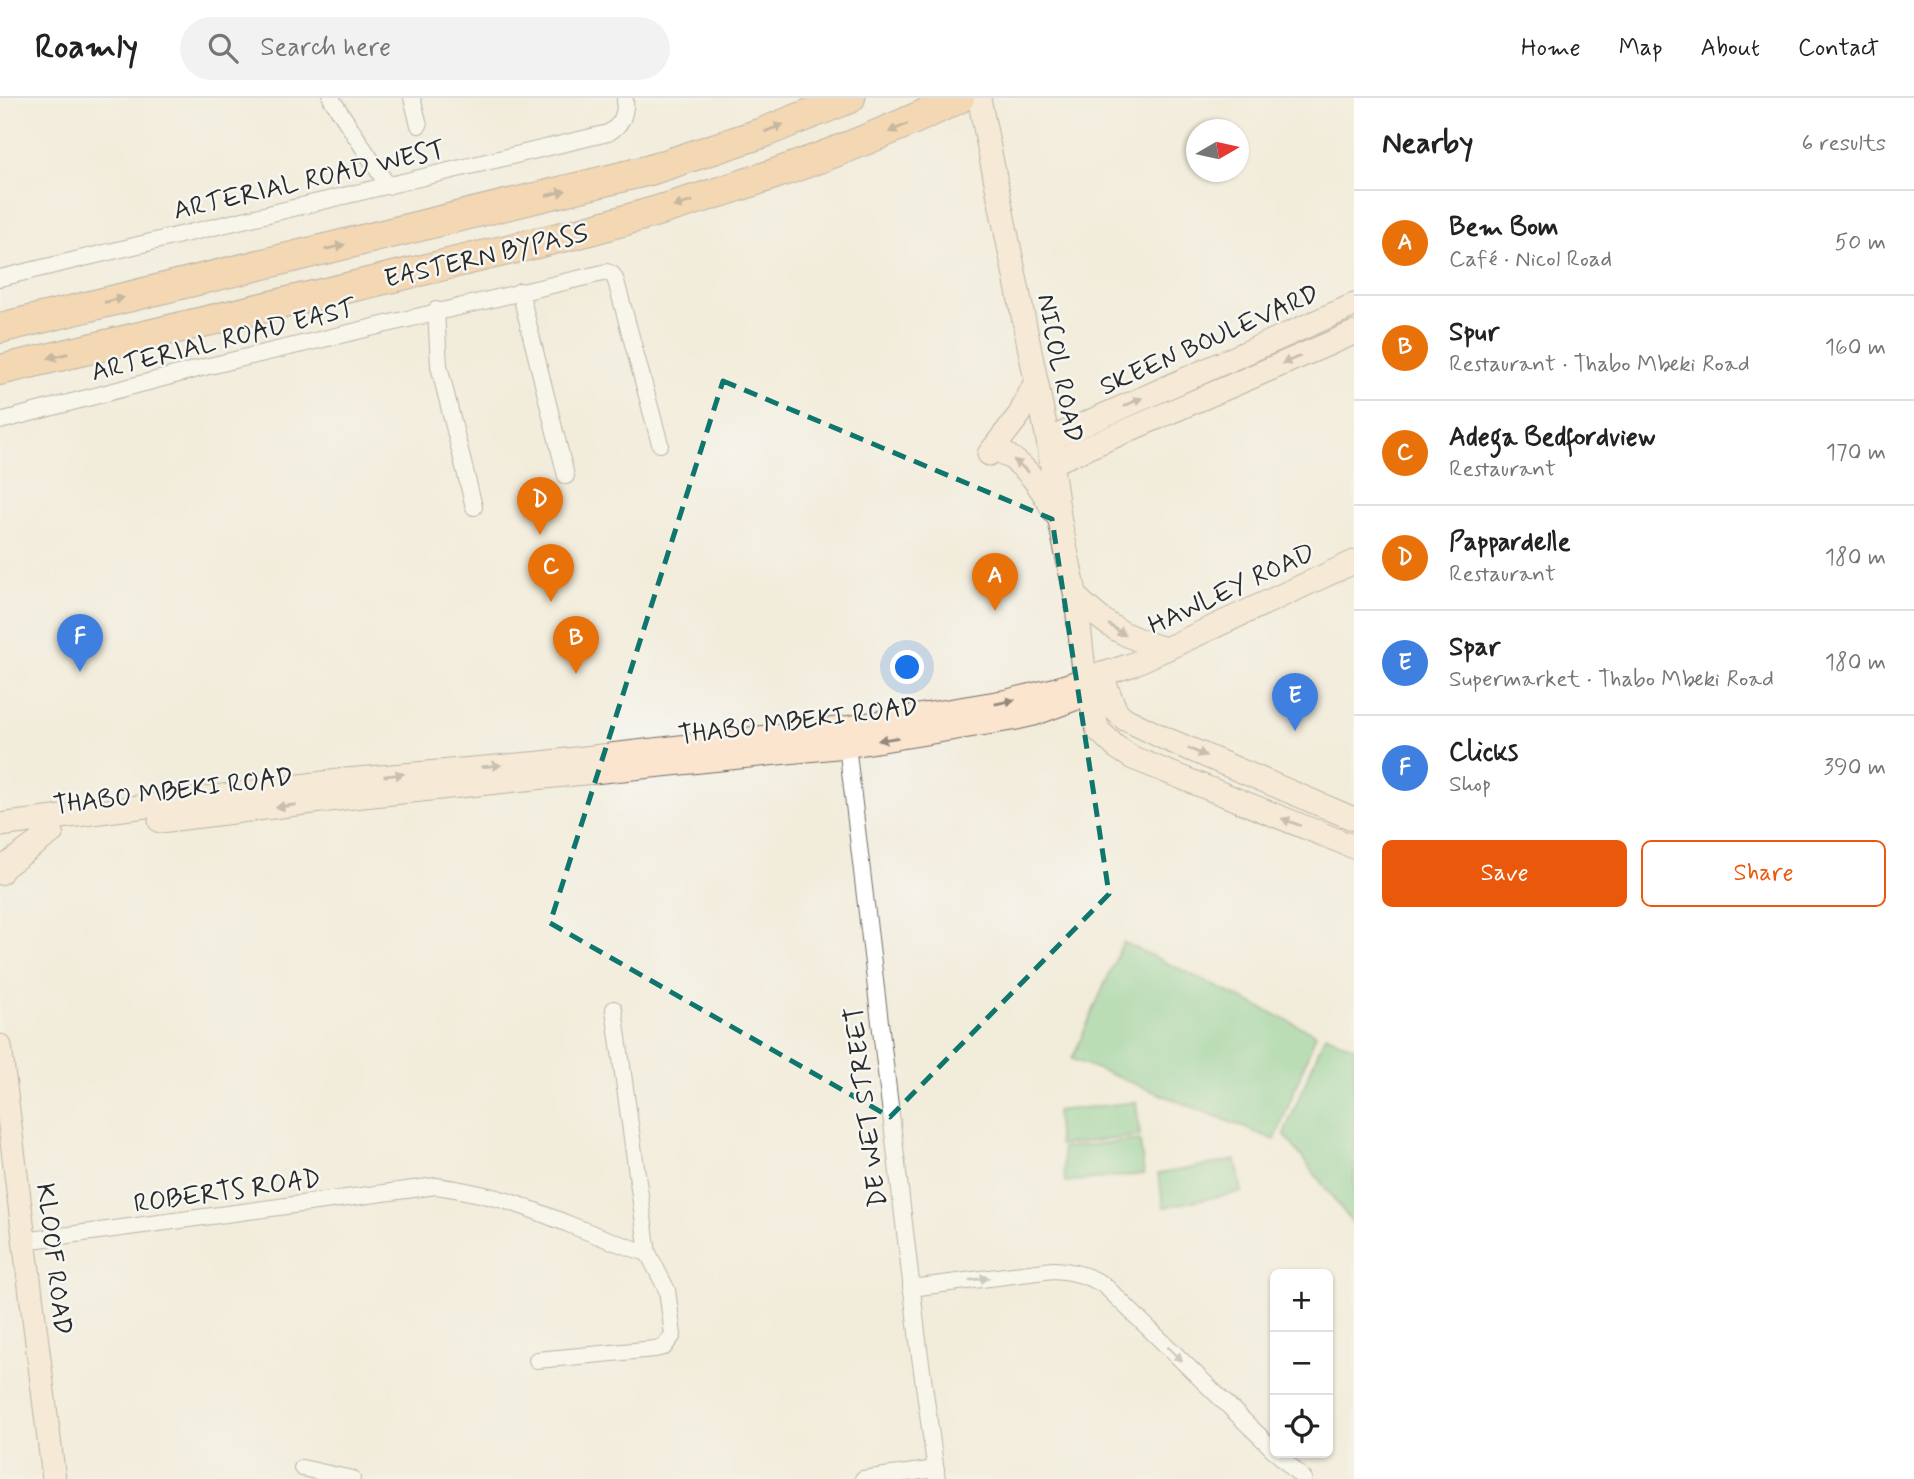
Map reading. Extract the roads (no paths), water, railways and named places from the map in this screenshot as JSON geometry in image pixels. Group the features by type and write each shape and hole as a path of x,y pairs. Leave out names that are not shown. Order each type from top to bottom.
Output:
{"highway":[{"name":"EASTERN BYPASS","path":"0,328 650,170 762,133 850,98"},
{"name":"EASTERN BYPASS","path":"0,370 575,234 664,210 845,150 901,127 959,98"}],"main road":[{"name":"NICOL ROAD","path":"979,98 1048,440 1083,649 1095,684"},
{"name":"SKEEN BOULEVARD","path":"1048,440 1354,305"},
{"path":"1329,316 1351,334"},
{"name":"SKEEN BOULEVARD","path":"1052,463 1351,334"},
{"path":"1035,376 1062,415 1090,423"},
{"path":"1035,376 1020,414 997,454 1020,463 1033,477 1060,522"},
{"name":"HAWLEY ROAD","path":"1095,684 1354,562"},
{"path":"1076,597 1117,631 1134,640 1166,649"},
{"path":"1095,684 1098,730"},
{"path":"1095,684 1125,719 1354,819"},
{"name":"THABO MBEKI ROAD","path":"0,825 42,827 350,788 541,771 1012,719 1056,698 1095,684"},
{"path":"1056,698 1133,758 1354,847"},
{"name":"THABO MBEKI ROAD","path":"541,771 675,748 749,740 846,737"},
{"path":"1153,765 1164,738"},
{"path":"0,811 42,827 0,873"},
{"name":"THABO MBEKI ROAD","path":"0,841 42,827"},
{"name":"KLOOF ROAD","path":"0,1046 7,1154 24,1241 54,1479"}],"street":[{"path":"331,98 388,186"},
{"path":"412,98 419,125"},
{"name":"ARTERIAL ROAD WEST","path":"0,278 608,133 624,118 625,98"},
{"name":"ARTERIAL ROAD EAST","path":"0,421 205,367 607,271 616,281 660,444"},
{"path":"520,291 566,476"},
{"path":"436,310 439,366 474,507"},
{"name":"DE WET STREET","path":"846,737 911,1287 936,1474"},
{"path":"537,1360 655,1349 664,1347 673,1335 670,1302 661,1276 648,1253 614,1009"},
{"name":"ROBERTS ROAD","path":"24,1241 436,1186 514,1203 597,1237 648,1253"},
{"path":"911,1287 1054,1270 1086,1275 1104,1285 1270,1446"},
{"path":"1282,1458 1304,1479"},
{"path":"302,1468 352,1479"},
{"path":"863,1479 936,1474"}],"place":[{"name":"Pappardelle","path":"540,535"},
{"name":"Adega Bedfordview","path":"551,602"},
{"name":"Bem Bom","path":"995,611"},
{"name":"Clicks","path":"80,672"},
{"name":"Spur","path":"576,674"},
{"name":"Spar","path":"1295,731"}]}
